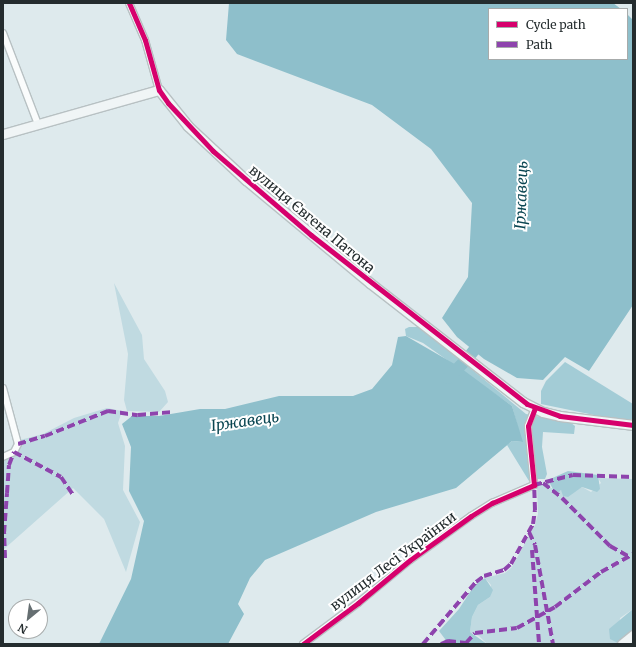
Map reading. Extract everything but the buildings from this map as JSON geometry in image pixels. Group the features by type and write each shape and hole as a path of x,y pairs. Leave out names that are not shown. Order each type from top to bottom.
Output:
{"street":[{"name":"вулиця Євгена Патона","path":"129,3 145,40 159,90 188,126 246,180 370,283 535,408"},
{"path":"3,33 38,124"},
{"path":"3,134 159,90"},
{"path":"3,388 18,444 14,452 3,457"},
{"path":"535,408 578,420 633,425"},
{"name":"вулиця Лесі Українки","path":"303,644 358,603 410,560 474,514 534,485 528,426 535,408"},
{"path":"622,644 633,635"}],"shaded area":[{"path":"114,283 142,335 144,359 165,391 168,402 159,412 127,411 124,400 128,354"},
{"path":"409,327 420,327 526,414 571,423 575,426 574,434 543,432 542,447 547,474 545,479 537,479 536,471 532,470 529,481 507,445 512,441 522,442 512,406 423,343 406,336 405,329"},
{"path":"565,362 633,404 633,419 618,420 541,404 541,391 546,381"},
{"path":"107,408 122,411 118,423 125,446 123,490 140,522 126,572 104,519 73,488 3,550 3,459 14,453 20,440 43,434 74,418"},
{"path":"568,471 598,475 600,489 597,492 582,487 568,497 563,496 561,490 559,492 554,491 548,480"},
{"path":"598,478 633,479 633,609 620,618 618,643 487,644 479,636 470,632 472,617 478,605 490,597 491,585 485,578 505,573 512,567 535,525 538,514 537,485 546,483 548,480 551,488 571,493 582,487 591,492 601,483"},
{"path":"485,578 493,590 490,597 478,605 472,617 470,632 487,644 444,644 445,639 439,631 459,609 474,586"},
{"path":"633,609 633,631 618,643 610,639 609,629"}],"water":[{"path":"229,3 613,3 620,8 488,8 488,60 628,60 628,15 633,20 633,305 589,371 565,357 543,380 517,378 484,359 457,337 442,318 468,277 472,203 431,149 372,105 237,54 226,40"},
{"path":"406,336 458,366 512,406 523,442 512,441 456,488 376,512 265,560 250,578 238,604 244,614 228,644 99,644 131,579 144,521 129,491 131,447 122,424 132,416 159,416 200,409 225,409 279,396 353,396 372,389 392,365 398,337"}],"waterway":[{"name":"Іржавець","path":"471,354 484,338"},
{"name":"Іржавець","path":"448,378 463,363"}],"marked path":[{"path":"18,444 45,436 108,411 138,415 171,412"},
{"path":"5,558 4,533 9,465 14,452 61,477 74,496"},
{"path":"423,644 476,582 484,576 504,570 511,564 533,524 535,510 534,485 573,475 633,477"},
{"path":"543,483 562,498 610,546 630,557"},
{"path":"529,532 535,545 553,644"},
{"path":"532,550 539,644"},
{"path":"441,644 448,641 466,643 475,633 517,628 555,607 601,572 633,554"}],"cycle path":[{"path":"129,3 145,40 159,90 168,103 213,151 311,235 527,404 560,416 633,425"},
{"path":"303,644 358,603 410,560 471,516 492,503 534,485 528,426 535,408"}]}
